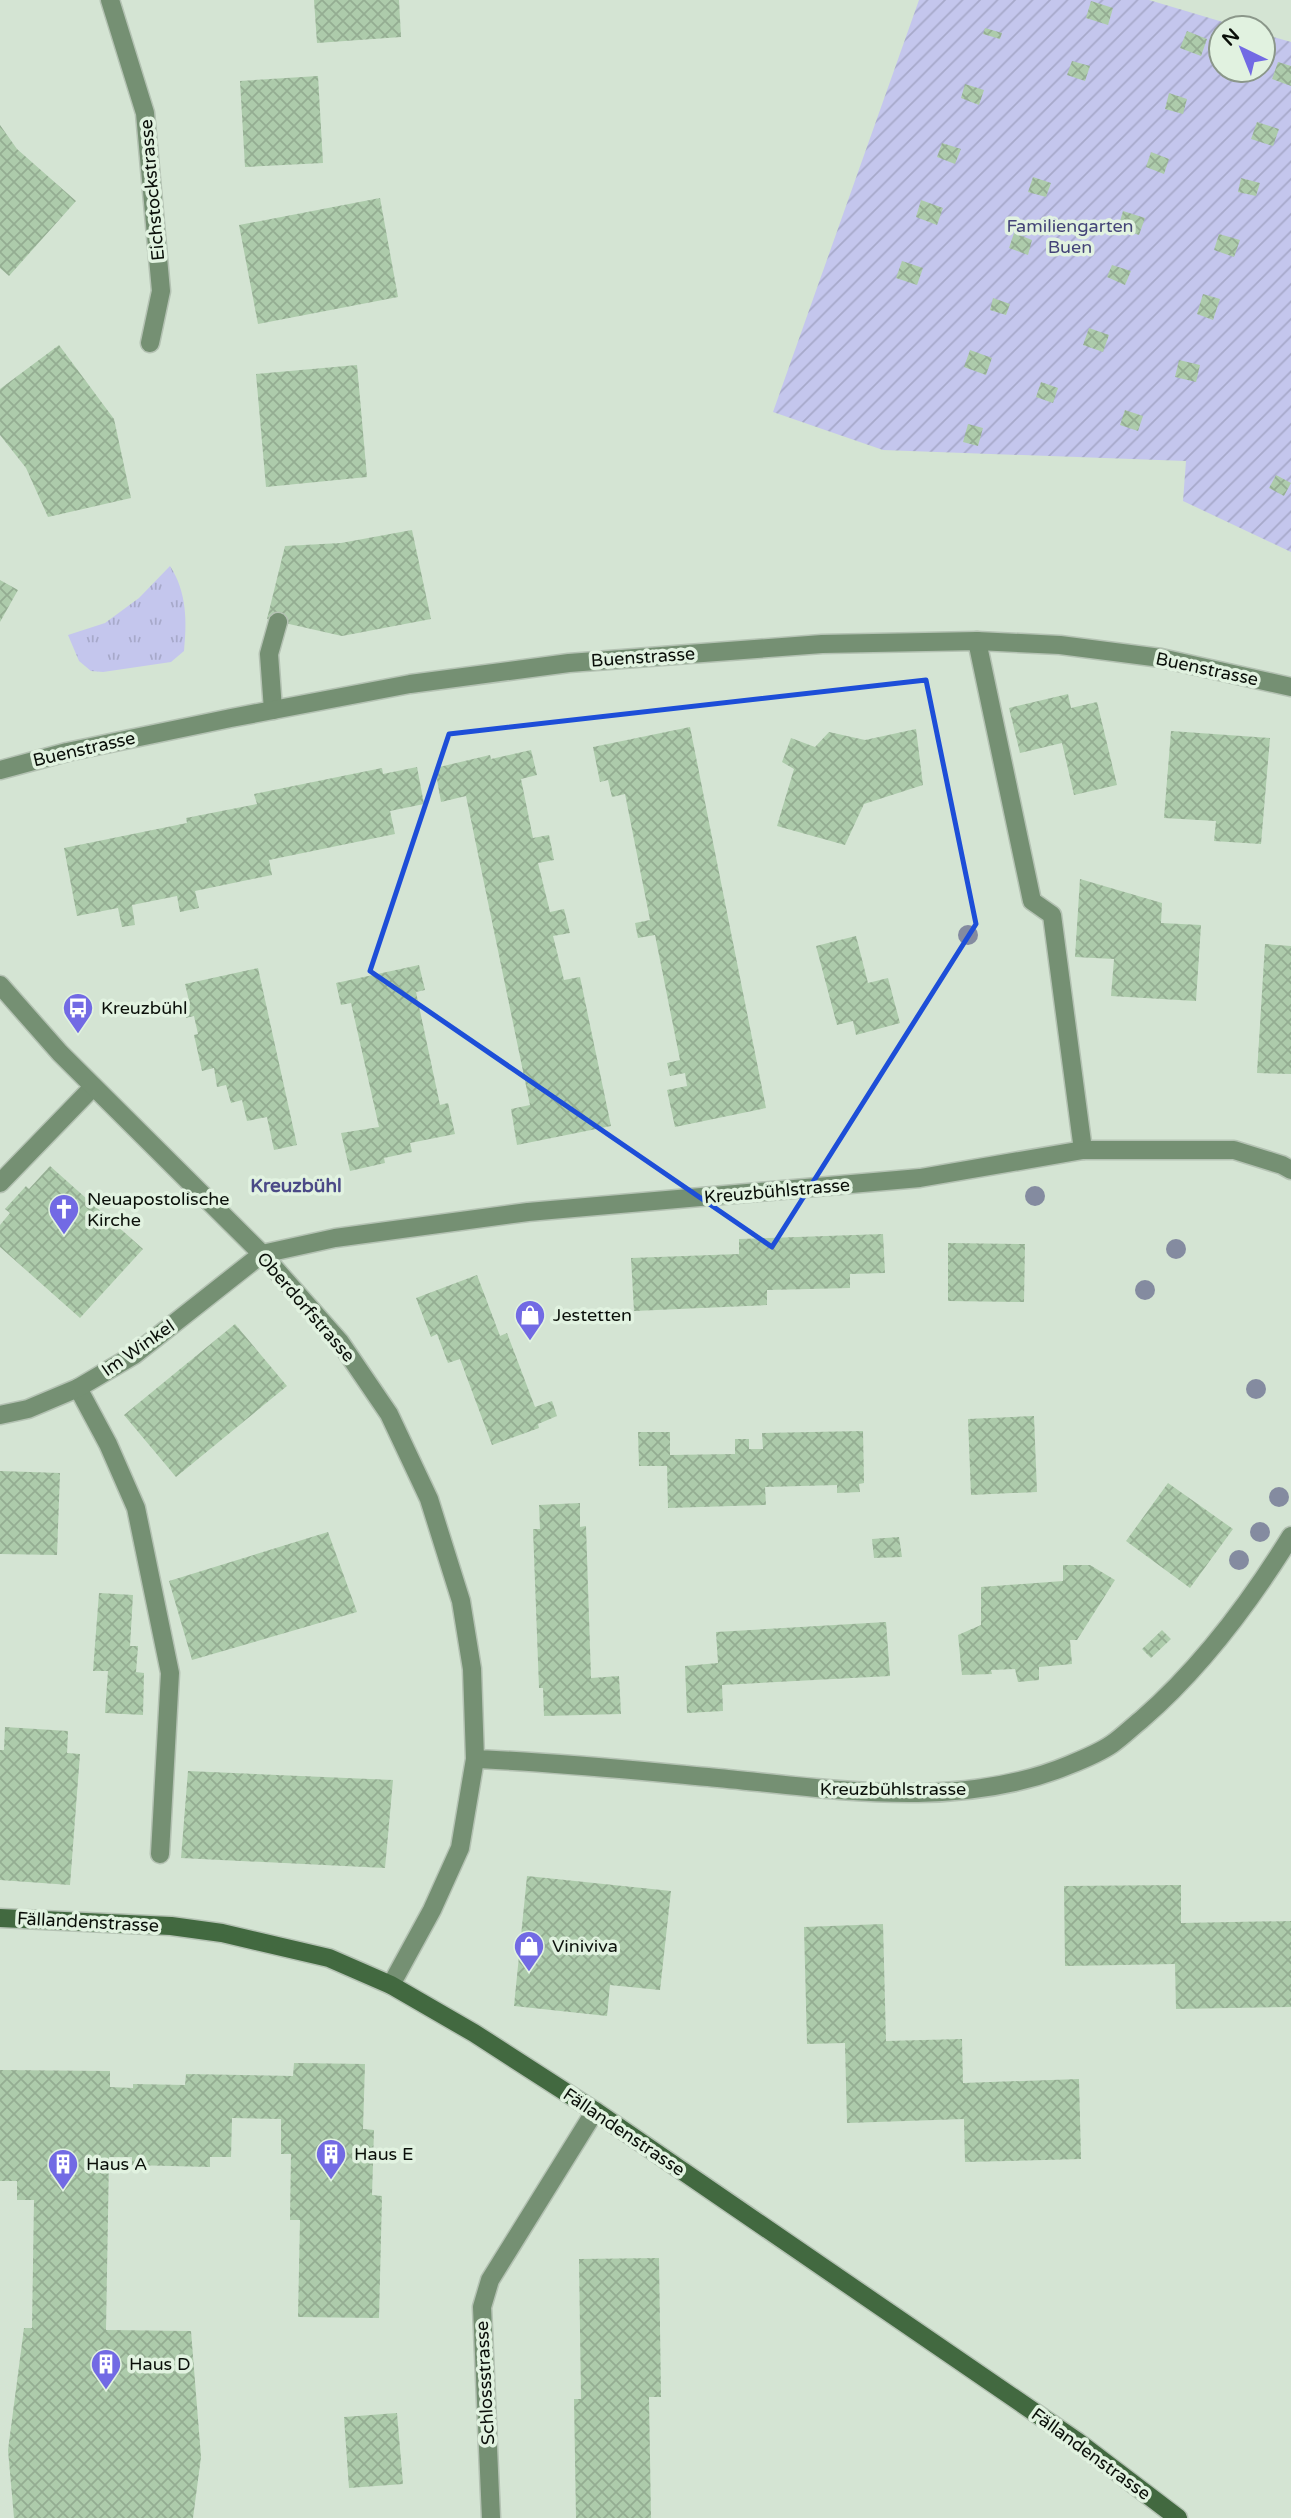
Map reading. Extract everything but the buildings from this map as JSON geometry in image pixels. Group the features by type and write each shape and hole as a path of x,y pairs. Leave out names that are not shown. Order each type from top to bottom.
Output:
{"main road":[{"name":"Fällandenstrasse","path":"0,1918 171,1926 222,1933 329,1958 391,1985 474,2033 595,2111 1078,2442 1178,2518"}],"street":[{"name":"Eichstockstrasse","path":"110,0 145,113 161,290 150,343"},
{"path":"273,709 270,654 278,622"},
{"path":"977,641 1032,901 1052,915 1083,1150"},
{"name":"Buenstrasse","path":"0,769 67,752 273,709 410,684 569,663 822,645 977,641 1060,645 1161,658 1291,687"},
{"name":"Oberdorfstrasse","path":"0,985 60,1053 261,1254 340,1342 390,1414 429,1499 461,1601 472,1670 475,1759 460,1848 432,1910 391,1985"},
{"path":"0,1183 93,1087"},
{"name":"Kreuzbühlstrasse","path":"261,1254 335,1238 528,1212 920,1178 1083,1150 1234,1150 1291,1170"},
{"name":"Im Winkel","path":"0,1415 29,1409 78,1388 134,1354 261,1254"},
{"path":"78,1388 108,1444 136,1508 170,1673 160,1854"},
{"name":"Kreuzbühlstrasse","path":"475,1759 696,1776 828,1790 962,1792 1037,1778 1092,1756 1113,1744 1159,1704 1211,1648 1263,1581 1291,1536"},
{"name":"Schlossstrasse","path":"491,2518 482,2307 490,2280 595,2111"}],"highlighted area":[{"path":"926,680 976,924 772,1247 370,971 449,734"}],"green space":[{"name":"Familiengarten Buen","path":"919,0 1149,0 1207,17 1207,84 1277,84 1277,38 1291,42 1291,552 1183,501 1186,461 883,450 773,412"},
{"path":"170,566 183,597 184,651 171,662 103,672 91,671 79,661 68,635 105,623 139,598"}],"place":[{"name":"Kreuzbühl","path":"78,1035"},
{"name":"Neuapostolische Kirche","path":"64,1236"},
{"name":"Jestetten","path":"530,1342"},
{"name":"Viniviva","path":"529,1973"},
{"name":"Haus E","path":"331,2181"},
{"name":"Haus A","path":"63,2191"},
{"name":"Haus D","path":"106,2391"}],"district":[{"name":"Kreuzbühl","path":"296,1186"}]}
